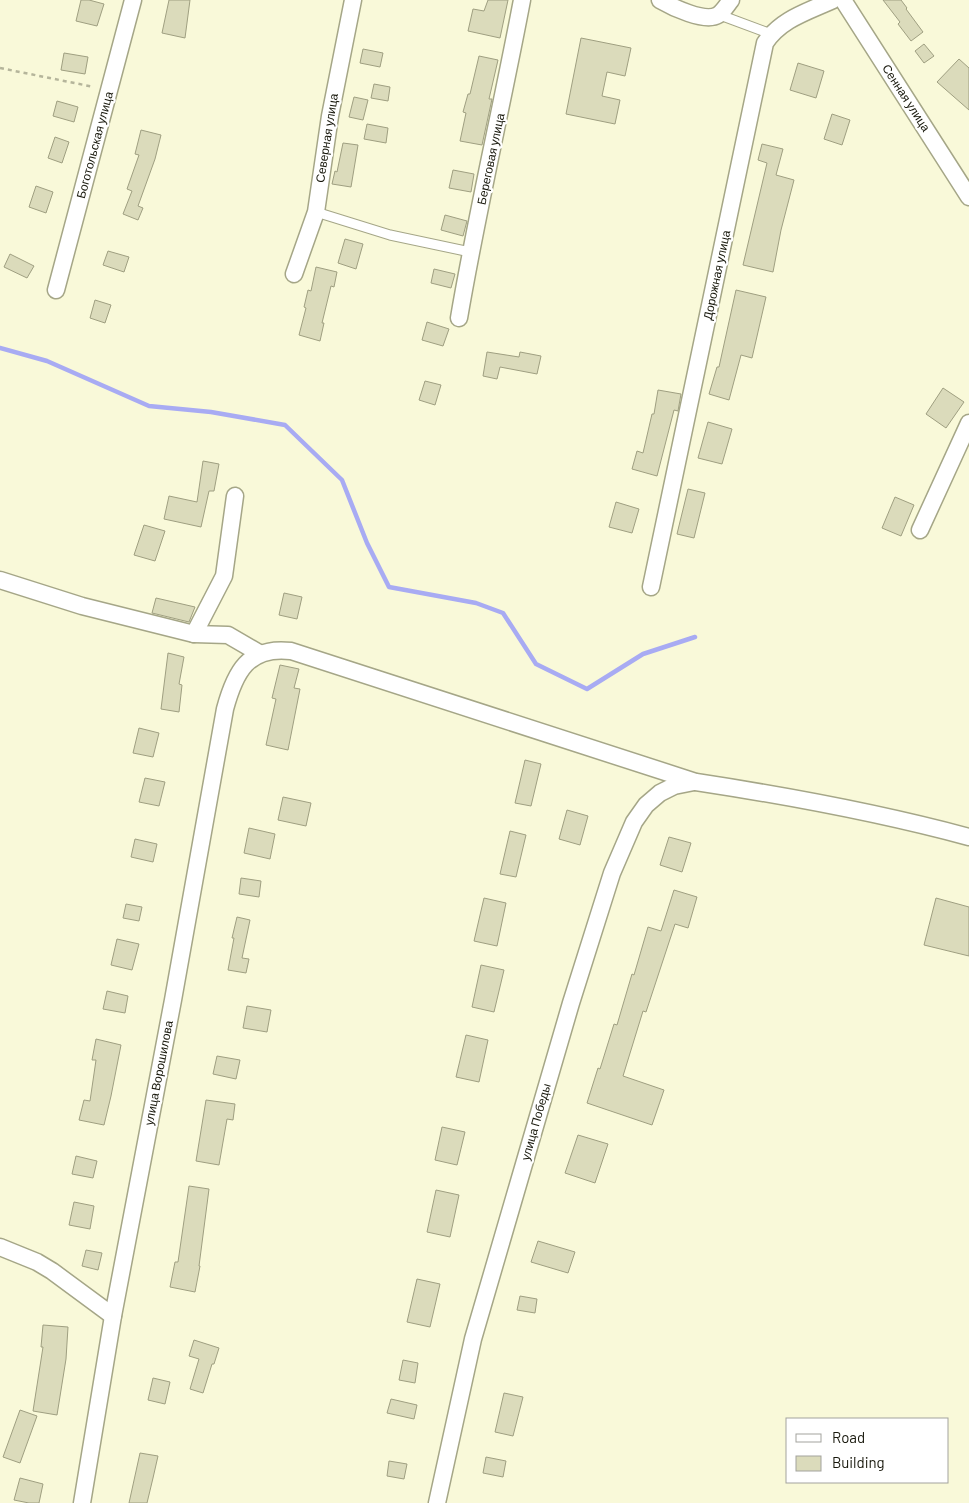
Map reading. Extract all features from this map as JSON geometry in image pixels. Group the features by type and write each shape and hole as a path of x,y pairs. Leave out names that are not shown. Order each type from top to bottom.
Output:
{"street":[{"name":"Боготольская улица","path":"56,290 111,90 133,0"},
{"name":"Северная улица","path":"294,274 316,212 330,116 353,0"},
{"name":"Береговая улица","path":"459,318 470,252 504,96 522,0"},
{"path":"660,0 680,10 705,18 720,15 731,0"},
{"name":"Дорожная улица","path":"651,587 741,160 761,55 765,43 778,26 833,0"},
{"name":"Сенная улица","path":"843,0 969,197"},
{"path":"920,530 969,423"},
{"path":"194,634 224,576 236,496"},
{"path":"0,580 82,606 194,634 228,635 259,654 269,650 291,651 696,782 756,791 914,823 969,837"},
{"name":"улица Ворошилова","path":"82,1503 113,1316 172,1010 225,709 236,678 250,660 259,654"},
{"name":"улица Победы","path":"438,1503 473,1339 570,1003 612,872 634,822 646,805 660,793 674,786 696,782"},
{"path":"0,1247 37,1262 52,1271 113,1316"}],"lane":[{"path":"720,15 771,34"},
{"path":"316,212 390,235 470,252"}],"path":[{"path":"0,68 111,90"}],"building":[{"path":"81,0 104,4 97,26 76,21"},
{"path":"169,0 190,0 185,38 162,33"},
{"path":"488,0 508,0 500,38 468,31 473,9 484,11"},
{"path":"883,0 901,0 923,32 911,41 898,24 900,22"},
{"path":"581,38 631,48 625,76 607,72 602,96 620,100 615,124 566,114"},
{"path":"924,44 934,56 924,63 915,51"},
{"path":"363,49 383,53 380,67 360,63"},
{"path":"64,53 88,57 85,74 61,70"},
{"path":"479,56 498,60 489,99 492,99 482,145 460,141 466,113 463,112 468,94 470,94"},
{"path":"959,59 969,68 969,110 937,82"},
{"path":"798,63 824,71 816,98 790,90"},
{"path":"374,84 390,87 388,101 371,98"},
{"path":"354,97 368,100 363,120 349,117"},
{"path":"57,101 78,107 74,122 53,116"},
{"path":"832,114 850,120 842,145 824,139"},
{"path":"367,124 388,128 386,143 364,139"},
{"path":"141,130 161,135 155,159 138,206 143,208 138,220 123,214 132,191 127,189 139,155 135,154"},
{"path":"55,137 69,142 62,163 48,158"},
{"path":"343,143 358,145 351,187 332,184 335,171 337,172"},
{"path":"762,144 783,149 776,175 794,180 781,230 773,272 743,265 767,163 758,160"},
{"path":"453,170 474,174 471,192 449,188"},
{"path":"36,186 53,192 46,213 29,207"},
{"path":"445,215 467,221 463,236 441,230"},
{"path":"345,239 363,244 356,269 338,263"},
{"path":"108,251 129,257 124,272 103,265"},
{"path":"10,254 34,266 27,278 4,267"},
{"path":"316,267 337,272 334,287 331,286 322,323 324,323 320,341 299,335 306,308 304,307 308,290 311,291"},
{"path":"434,269 455,274 451,288 431,283"},
{"path":"736,290 766,297 752,358 741,355 729,400 709,394 717,367 719,367"},
{"path":"95,300 111,305 105,323 90,318"},
{"path":"427,322 449,329 443,346 422,340"},
{"path":"487,352 519,357 520,352 541,356 537,374 500,367 497,379 483,376"},
{"path":"425,381 441,385 435,405 419,400"},
{"path":"943,388 964,402 946,428 926,414"},
{"path":"658,390 681,394 678,411 674,410 657,476 632,469 637,451 643,453 652,414 654,414"},
{"path":"708,422 732,429 722,464 698,458"},
{"path":"203,461 219,464 214,491 209,491 201,527 164,519 169,496 197,502"},
{"path":"688,489 705,493 694,538 677,534"},
{"path":"895,497 914,505 901,536 882,528"},
{"path":"616,502 639,509 632,533 609,527"},
{"path":"144,525 165,531 155,561 134,555"},
{"path":"284,593 302,597 297,619 279,615"},
{"path":"156,598 195,607 189,622 152,613"},
{"path":"168,653 184,657 179,684 182,685 179,712 161,709"},
{"path":"280,665 299,669 294,688 300,689 288,750 266,745 276,699 272,698"},
{"path":"139,728 159,733 153,757 133,753"},
{"path":"525,760 541,764 531,806 515,803"},
{"path":"145,778 165,782 159,806 139,802"},
{"path":"283,797 311,803 306,826 278,820"},
{"path":"567,810 588,816 580,845 559,839"},
{"path":"249,828 275,834 270,859 244,853"},
{"path":"510,831 526,835 516,877 500,874"},
{"path":"669,837 691,843 682,872 660,865"},
{"path":"135,839 157,844 153,862 131,857"},
{"path":"241,878 261,881 259,897 239,894"},
{"path":"674,890 697,897 688,928 675,924 646,1012 643,1011 623,1076 664,1090 652,1125 587,1103 614,1024 617,1025 648,927 661,931"},
{"path":"484,898 506,903 497,946 474,941"},
{"path":"936,898 969,907 969,956 924,945"},
{"path":"126,904 142,907 139,921 123,918"},
{"path":"237,917 250,920 242,958 249,959 246,973 228,970"},
{"path":"117,939 139,944 132,970 111,965"},
{"path":"481,965 504,970 494,1012 472,1007"},
{"path":"107,991 128,996 125,1013 103,1009"},
{"path":"247,1006 271,1010 267,1032 243,1028"},
{"path":"466,1035 488,1040 479,1082 456,1077"},
{"path":"96,1039 121,1045 104,1125 79,1120 84,1100 90,1101 96,1060 92,1060"},
{"path":"217,1056 240,1060 236,1079 213,1074"},
{"path":"206,1100 235,1104 233,1120 227,1119 219,1165 196,1161"},
{"path":"442,1127 465,1132 457,1165 435,1160"},
{"path":"578,1135 608,1144 595,1183 565,1173"},
{"path":"76,1156 97,1161 93,1178 72,1174"},
{"path":"189,1186 209,1189 195,1292 170,1287 175,1262 178,1262"},
{"path":"436,1190 459,1195 450,1237 427,1232"},
{"path":"74,1202 94,1206 90,1229 69,1225"},
{"path":"538,1241 575,1252 568,1273 531,1262"},
{"path":"86,1250 102,1253 98,1270 82,1266"},
{"path":"417,1279 440,1284 430,1327 407,1322"},
{"path":"520,1296 537,1299 535,1313 517,1310"},
{"path":"43,1325 68,1327 66,1359 57,1415 33,1411 43,1347 41,1347"},
{"path":"194,1340 219,1348 203,1393 190,1389 199,1359 189,1356"},
{"path":"403,1360 418,1363 415,1383 399,1380"},
{"path":"153,1378 170,1382 165,1404 148,1400"},
{"path":"504,1393 523,1397 513,1436 495,1432"},
{"path":"391,1399 417,1405 414,1419 387,1413"},
{"path":"20,1410 37,1416 20,1463 3,1457"},
{"path":"140,1453 158,1456 147,1503 129,1503"},
{"path":"486,1457 506,1461 503,1477 483,1473"},
{"path":"389,1461 407,1464 404,1479 387,1476"},
{"path":"20,1478 43,1484 39,1503 14,1500"}],"waterway":[{"path":"0,348 47,361 149,406 211,412 285,425 342,480 367,543 389,587 476,603 503,613 536,664 587,689 643,654 695,637"}]}
